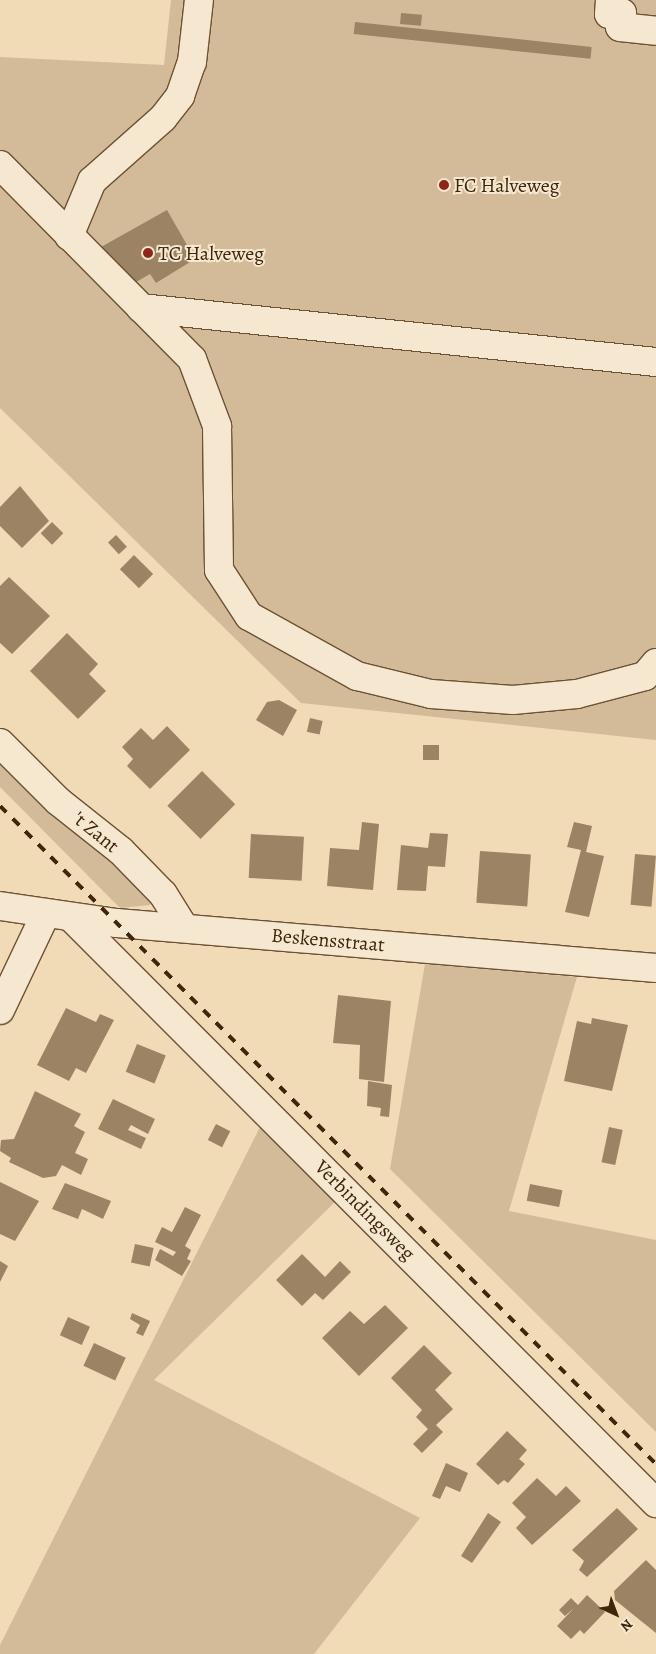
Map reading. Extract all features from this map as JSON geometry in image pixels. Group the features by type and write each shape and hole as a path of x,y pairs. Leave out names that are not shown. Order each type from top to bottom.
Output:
{"street":[{"path":"69,236 92,181 163,118 180,96 192,62 199,0"},
{"path":"610,0 610,14 622,13 620,27 656,31"},
{"path":"0,165 192,360 207,391 217,426 219,570 249,616 357,676 431,694 513,700 577,694 645,676 656,663"},
{"path":"141,308 656,362"},
{"name":"'t Zant","path":"0,743 58,801 120,851 163,894 184,928"},
{"name":"Beskensstraat","path":"0,906 59,915 184,928 656,968"},
{"path":"0,1010 59,915"},
{"name":"Verbindingsweg","path":"59,915 656,1502"}],"shaded area":[{"path":"171,0 656,0 656,740 301,703 0,408 0,57 164,65"},
{"path":"0,756 152,900 150,905 120,908 0,787"},
{"path":"425,964 577,977 509,1211 656,1240 656,1432 390,1169"},
{"path":"260,1127 338,1199 154,1380 420,1518 314,1654 0,1654 0,1645"}],"building":[{"path":"401,13 422,15 421,26 400,24"},
{"path":"355,22 592,47 590,59 354,34"},
{"name":"TC Halveweg","path":"167,210 195,259 156,283 150,274 131,285 101,247"},
{"path":"20,486 49,521 22,548 0,526 0,507"},
{"path":"52,522 63,533 52,545 41,533"},
{"path":"116,535 127,547 119,554 108,543"},
{"path":"134,555 153,574 139,588 120,569"},
{"path":"9,577 50,616 12,654 0,643 0,586"},
{"path":"67,633 98,664 89,674 106,691 78,719 30,671"},
{"path":"279,700 297,710 283,736 256,720 267,702"},
{"path":"310,718 323,721 320,735 307,732"},
{"path":"167,726 190,750 150,789 127,766 133,759 122,747 141,728 153,740"},
{"path":"423,745 439,745 439,760 423,760"},
{"path":"202,771 235,804 201,839 167,806"},
{"path":"362,822 379,824 373,890 327,886 330,848 359,850"},
{"path":"574,822 592,826 586,852 604,856 589,917 565,912 581,850 567,847"},
{"path":"430,833 448,834 445,867 428,866 426,891 397,890 401,845 428,848"},
{"path":"251,834 304,837 302,881 249,878"},
{"path":"480,851 531,855 527,906 476,903"},
{"path":"635,854 656,856 651,907 631,905"},
{"path":"338,995 391,1001 384,1082 359,1079 360,1045 333,1043"},
{"path":"66,1008 96,1022 100,1014 114,1020 86,1073 76,1068 69,1081 37,1065"},
{"path":"592,1018 628,1025 612,1091 564,1081 577,1021 591,1024"},
{"path":"137,1044 166,1056 155,1083 126,1072"},
{"path":"368,1081 392,1085 389,1117 380,1116 381,1108 367,1106"},
{"path":"35,1091 81,1114 74,1126 85,1132 75,1153 88,1159 81,1175 62,1165 56,1176 43,1178 9,1162 11,1158 0,1151 1,1140 14,1139"},
{"path":"113,1099 155,1119 148,1134 131,1125 128,1130 146,1138 141,1149 98,1129"},
{"path":"216,1124 230,1131 222,1147 208,1140"},
{"path":"609,1127 623,1130 615,1165 602,1162"},
{"path":"0,1182 39,1201 15,1241 0,1234"},
{"path":"65,1183 111,1201 103,1219 82,1209 78,1219 52,1209"},
{"path":"530,1184 562,1190 559,1207 527,1201"},
{"path":"185,1207 201,1215 185,1246 191,1250 187,1259 191,1261 182,1276 155,1260 160,1249 173,1256 176,1252 155,1242 162,1227 172,1232"},
{"path":"135,1244 154,1248 150,1267 131,1263"},
{"path":"302,1254 325,1277 340,1261 351,1272 323,1300 315,1293 302,1306 276,1280"},
{"path":"0,1261 8,1266 0,1282"},
{"path":"385,1305 408,1328 359,1376 322,1338 350,1311 364,1324"},
{"path":"132,1313 150,1321 143,1336 136,1333 140,1325 130,1319"},
{"path":"68,1317 90,1327 82,1345 60,1335"},
{"path":"94,1343 126,1358 115,1380 83,1366"},
{"path":"424,1345 452,1373 435,1390 453,1409 436,1425 443,1432 422,1453 413,1444 428,1429 416,1417 422,1410 391,1378"},
{"path":"507,1431 527,1450 519,1459 525,1464 508,1483 504,1480 498,1485 476,1464"},
{"path":"446,1463 468,1473 460,1492 446,1486 440,1499 432,1496"},
{"path":"537,1478 556,1496 566,1486 581,1501 532,1545 516,1528 526,1517 512,1503"},
{"path":"617,1508 638,1529 587,1577 579,1570 584,1561 572,1550"},
{"path":"488,1513 501,1522 472,1563 461,1556"},
{"path":"646,1560 656,1570 656,1633 615,1600 614,1591"},
{"path":"587,1595 605,1612 584,1634 580,1630 571,1639 557,1626 574,1608 565,1616 559,1610 571,1598 578,1605"}],"railway":[{"path":"0,806 656,1464"}],"place":[{"name":"FC Halveweg","path":"444,185"},
{"name":"TC Halveweg","path":"148,253"}]}
